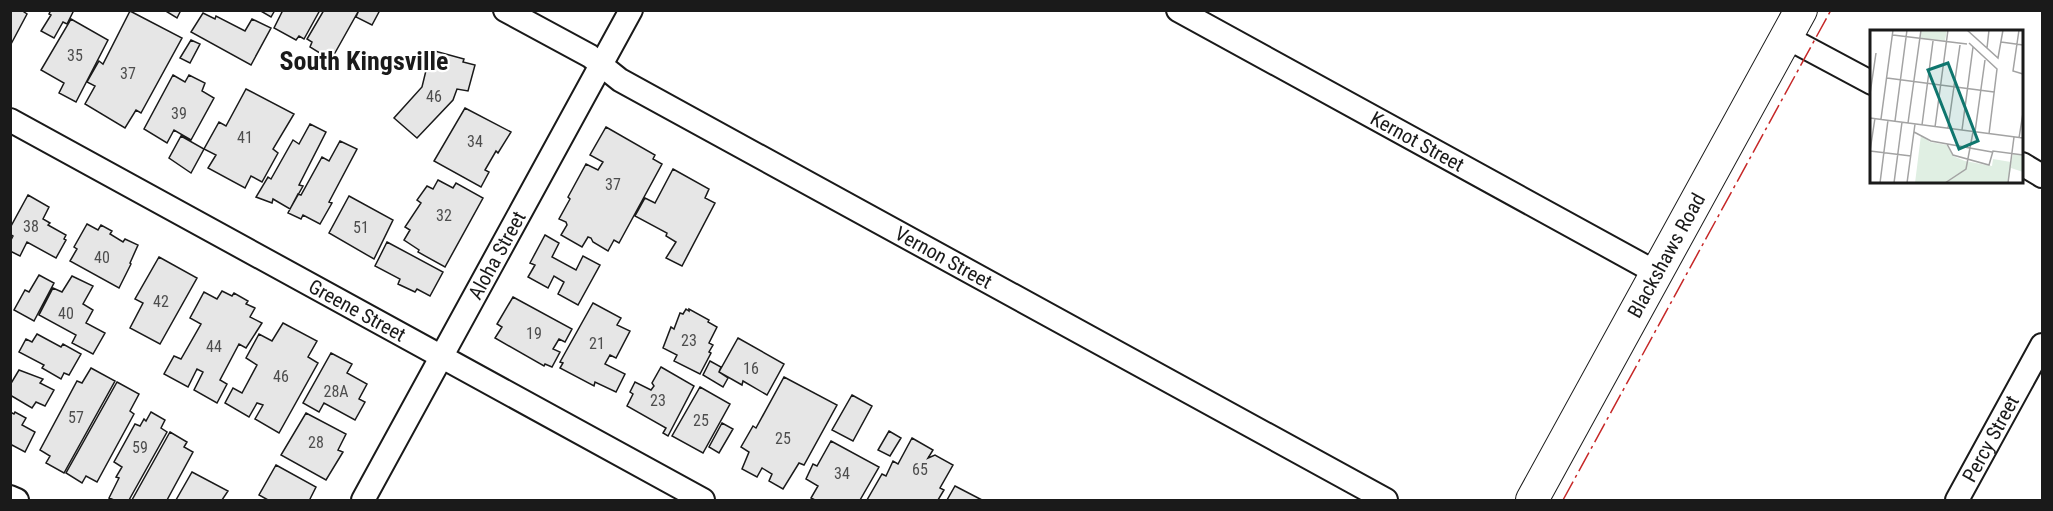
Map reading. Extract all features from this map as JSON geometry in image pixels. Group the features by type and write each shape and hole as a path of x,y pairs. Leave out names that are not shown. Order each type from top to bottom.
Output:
{"main road":[{"name":"Blackshaws Road","path":"1532,501 1794,24"}],"street":[{"name":"Vernon Street","path":"505,10 590,56 620,80 1386,501"},
{"name":"Aloha Street","path":"363,501 631,10"},
{"name":"Kernot Street","path":"1178,10 1657,273"},
{"path":"1794,24 1870,81"},
{"name":"Greene Street","path":"10,120 703,501"},
{"path":"2023,165 2043,176"},
{"name":"Percy Street","path":"1957,501 2043,345"},
{"path":"10,497 17,501"}],"building":[{"path":"10,10 21,10 27,14 10,46"},
{"path":"51,10 74,10 67,24 63,22 54,38 41,31 51,15 49,14"},
{"path":"164,10 181,10 177,18"},
{"path":"259,10 275,10 271,17"},
{"path":"283,10 320,10 304,39 299,36 296,40 274,28"},
{"path":"324,10 359,10 331,60 310,47 312,42 307,39"},
{"path":"359,10 380,10 372,25 356,17"},
{"path":"130,11 182,38 141,113 136,110 125,128 85,104 95,86 87,82 99,61 103,64"},
{"path":"203,13 215,19 216,16 245,31 252,19 271,28 251,65 191,32"},
{"path":"71,19 108,40 76,102 59,93 64,83 41,70"},
{"path":"191,40 200,44 190,63 180,58"},
{"path":"431,50 464,59 463,62 475,65 468,91 457,89 453,100 417,138 394,118 422,87"},
{"path":"173,75 185,82 189,75 205,83 202,91 214,98 191,140 174,130 167,143 144,129"},
{"path":"246,89 294,114 273,149 278,153 262,182 251,176 245,188 208,168 216,155 204,149 219,122 226,126"},
{"path":"465,108 511,132 485,170 489,172 481,187 434,161"},
{"path":"310,124 326,132 299,185 303,186 290,209 273,199 272,203 256,197 268,177 271,179 293,140 299,144"},
{"path":"606,127 655,155 653,159 662,164 619,243 614,240 608,251 593,242 591,238 588,237 582,247 561,235 567,225 559,219 586,164 598,170 603,162 590,155"},
{"path":"181,136 204,149 191,173 169,158"},
{"path":"340,141 357,149 320,224 303,215 301,219 288,213 322,157 329,161"},
{"path":"673,169 709,189 705,198 715,203 682,266 666,258 676,242 666,236 667,233 635,216 645,198 655,203"},
{"path":"438,180 453,188 456,183 483,198 445,267 418,252 419,250 404,240 410,230 405,227 421,203 417,200 427,186 433,189"},
{"path":"28,195 49,207 43,219 50,223 48,225 66,235 64,239 66,240 56,258 27,242 20,256 10,251 13,236 10,234 10,228"},
{"path":"349,196 393,220 374,259 329,233"},
{"path":"87,224 98,230 101,225 112,231 110,234 123,242 125,239 138,245 119,288 70,261 77,249 74,247"},
{"path":"545,235 559,243 552,257 576,270 583,256 600,265 578,305 558,294 564,282 554,276 548,288 528,277 535,265 530,263"},
{"path":"387,242 443,272 430,296 417,289 415,292 398,284 400,279 375,266"},
{"path":"159,257 197,278 160,344 130,328 143,303 135,299"},
{"path":"39,275 54,283 34,321 14,310 25,290 29,292"},
{"path":"72,276 93,286 83,304 93,310 86,323 105,333 93,354 72,343 76,335 39,315 53,288 62,292"},
{"path":"222,291 232,296 234,293 248,301 246,304 255,308 250,317 262,323 246,348 239,344 220,380 227,384 217,403 194,390 203,372 197,369 188,387 164,374 174,356 181,359 201,324 190,318 204,292 217,299"},
{"path":"513,297 572,329 565,342 559,339 553,349 560,352 552,367 545,364 544,366 495,338 502,327 497,324"},
{"path":"593,303 621,318 617,325 630,331 616,358 610,355 605,364 625,374 616,392 595,382 594,386 560,368 563,363 560,362"},
{"path":"686,309 709,320 708,322 717,327 709,343 713,345 709,352 711,353 700,374 674,361 677,355 663,348 671,327 674,329 680,313 683,314"},
{"path":"283,323 317,341 308,357 318,363 279,433 255,419 263,405 257,403 249,417 225,403 233,388 242,393 257,365 246,358 259,334 272,341"},
{"path":"37,334 61,347 63,344 81,354 69,375 64,373 61,379 42,368 44,365 19,352 26,339 32,342"},
{"path":"738,338 784,364 767,395 743,381 742,385 719,372"},
{"path":"331,353 352,364 347,373 367,384 359,399 365,402 355,420 324,403 319,412 303,403"},
{"path":"710,361 721,367 719,372 728,378 723,387 703,375"},
{"path":"661,367 694,386 668,436 663,433 666,428 627,406 633,394 630,392 635,382 651,390 654,386 652,383"},
{"path":"91,368 115,381 64,473 46,463 50,456 40,450 77,381 82,383"},
{"path":"19,370 43,379 40,383 54,390 45,406 36,402 32,408 10,395 10,385"},
{"path":"784,377 837,405 804,465 799,463 783,489 769,481 772,474 762,468 757,477 742,469 749,452 741,447 753,426 756,428"},
{"path":"117,382 139,394 130,411 134,414 97,482 86,476 82,483 66,473"},
{"path":"700,387 730,404 703,453 672,436"},
{"path":"852,395 872,406 853,441 832,430"},
{"path":"10,412 26,418 22,425 35,432 25,452 12,445 10,448"},
{"path":"151,412 165,420 161,428 167,432 129,500 109,498 122,467 114,462 135,424 140,426"},
{"path":"306,413 346,434 338,450 343,452 326,480 281,455"},
{"path":"722,423 733,429 719,453 709,447"},
{"path":"889,431 901,438 890,456 878,450"},
{"path":"170,432 187,442 184,447 193,452 167,500 132,500"},
{"path":"912,438 933,450 928,458 935,455 953,465 940,488 944,490 938,500 867,500 882,474 886,476 893,461 898,464"},
{"path":"831,441 879,467 860,500 815,500 811,498 818,486 806,479 813,464 817,466"},
{"path":"276,465 316,487 310,499 313,500 268,500 259,495"},
{"path":"192,472 228,491 222,500 176,500"},
{"path":"955,486 982,500 947,500"}],"power":[{"path":"1563,500 1831,10"}],"district":[{"name":"South Kingsville","path":"364,61"}]}
